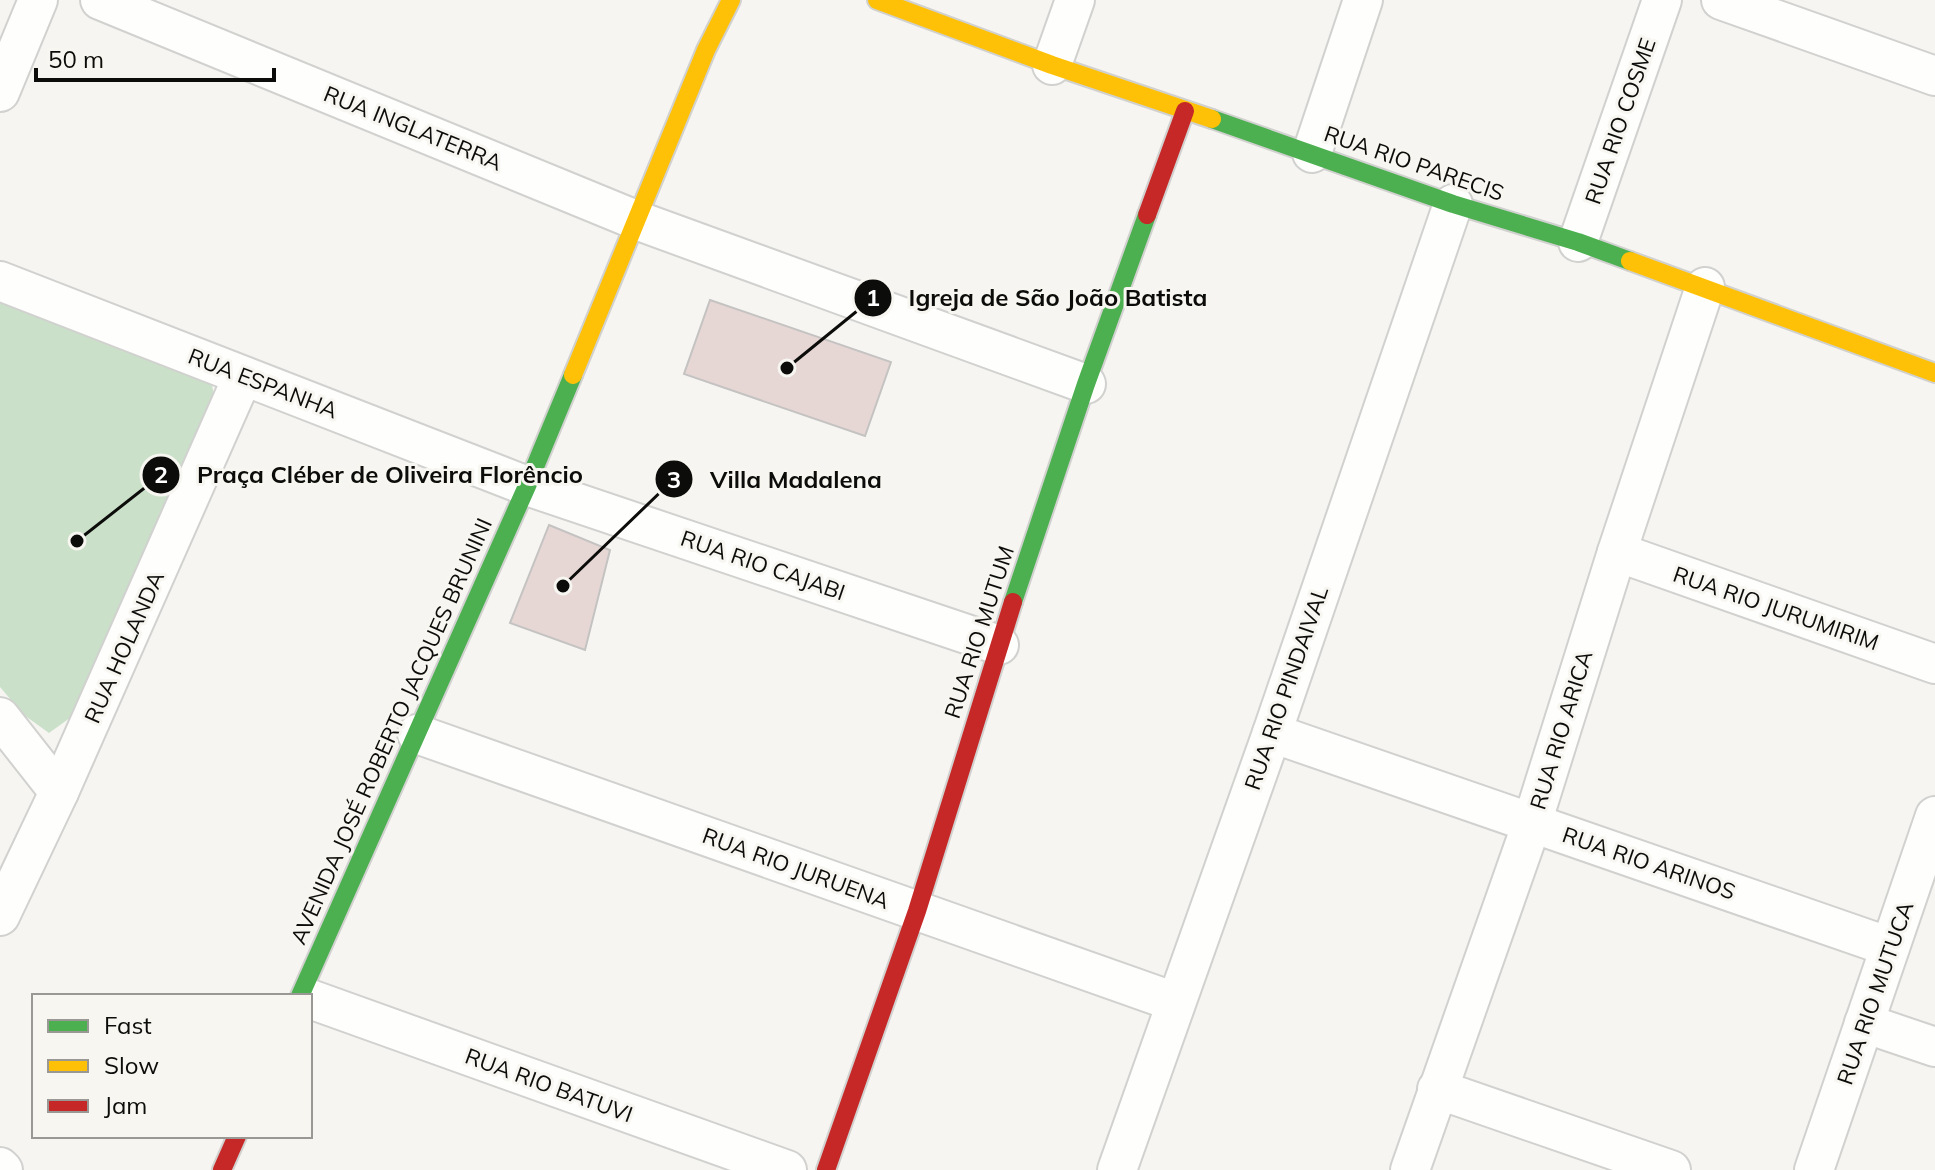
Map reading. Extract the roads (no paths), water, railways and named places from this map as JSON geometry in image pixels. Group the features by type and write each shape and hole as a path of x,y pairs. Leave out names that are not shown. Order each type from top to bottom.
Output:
{"street":[{"path":"0,92 38,0"},
{"name":"RUA INGLATERRA","path":"100,0 636,220 1086,384"},
{"name":"AVENIDA JOSÉ ROBERTO JACQUES BRUNINI","path":"301,994 527,486 706,50 731,0"},
{"name":"RUA RIO PARECIS","path":"877,0 1052,65 1453,204 1578,242 1935,373"},
{"path":"1052,65 1075,0"},
{"path":"1312,153 1363,0"},
{"name":"RUA RIO COSME","path":"1578,242 1662,0"},
{"path":"1721,0 1935,76"},
{"name":"RUA RIO MUTUM","path":"826,1170 917,911 999,645 1086,384 1185,111"},
{"name":"RUA RIO PINDAIVAL","path":"1117,1170 1272,733 1453,204"},
{"name":"RUA ESPANHA","path":"0,281 527,486"},
{"name":"RUA RIO ARICA","path":"1410,1170 1532,823 1705,287"},
{"name":"RUA HOLANDA","path":"0,916 59,792 243,376"},
{"name":"RUA RIO CAJABI","path":"527,486 999,645"},
{"name":"RUA RIO JURUMIRIM","path":"1617,552 1935,664"},
{"path":"0,717 59,792"},
{"name":"RUA RIO ARINOS","path":"1272,733 1890,947"},
{"name":"RUA RIO JURUENA","path":"417,734 1175,1002"},
{"name":"RUA RIO MUTUCA","path":"1814,1170 1935,816"},
{"name":"RUA RIO BATUVI","path":"312,1000 787,1170"},
{"path":"1864,1023 1935,1047"},
{"path":"1437,1089 1671,1170"},
{"path":"222,1170 236,1138"}],"place":[{"name":"Igreja de São João Batista","path":"787,368"},
{"name":"Praça Cléber de Oliveira Florêncio","path":"77,541"},
{"name":"Villa Madalena","path":"563,586"}]}
